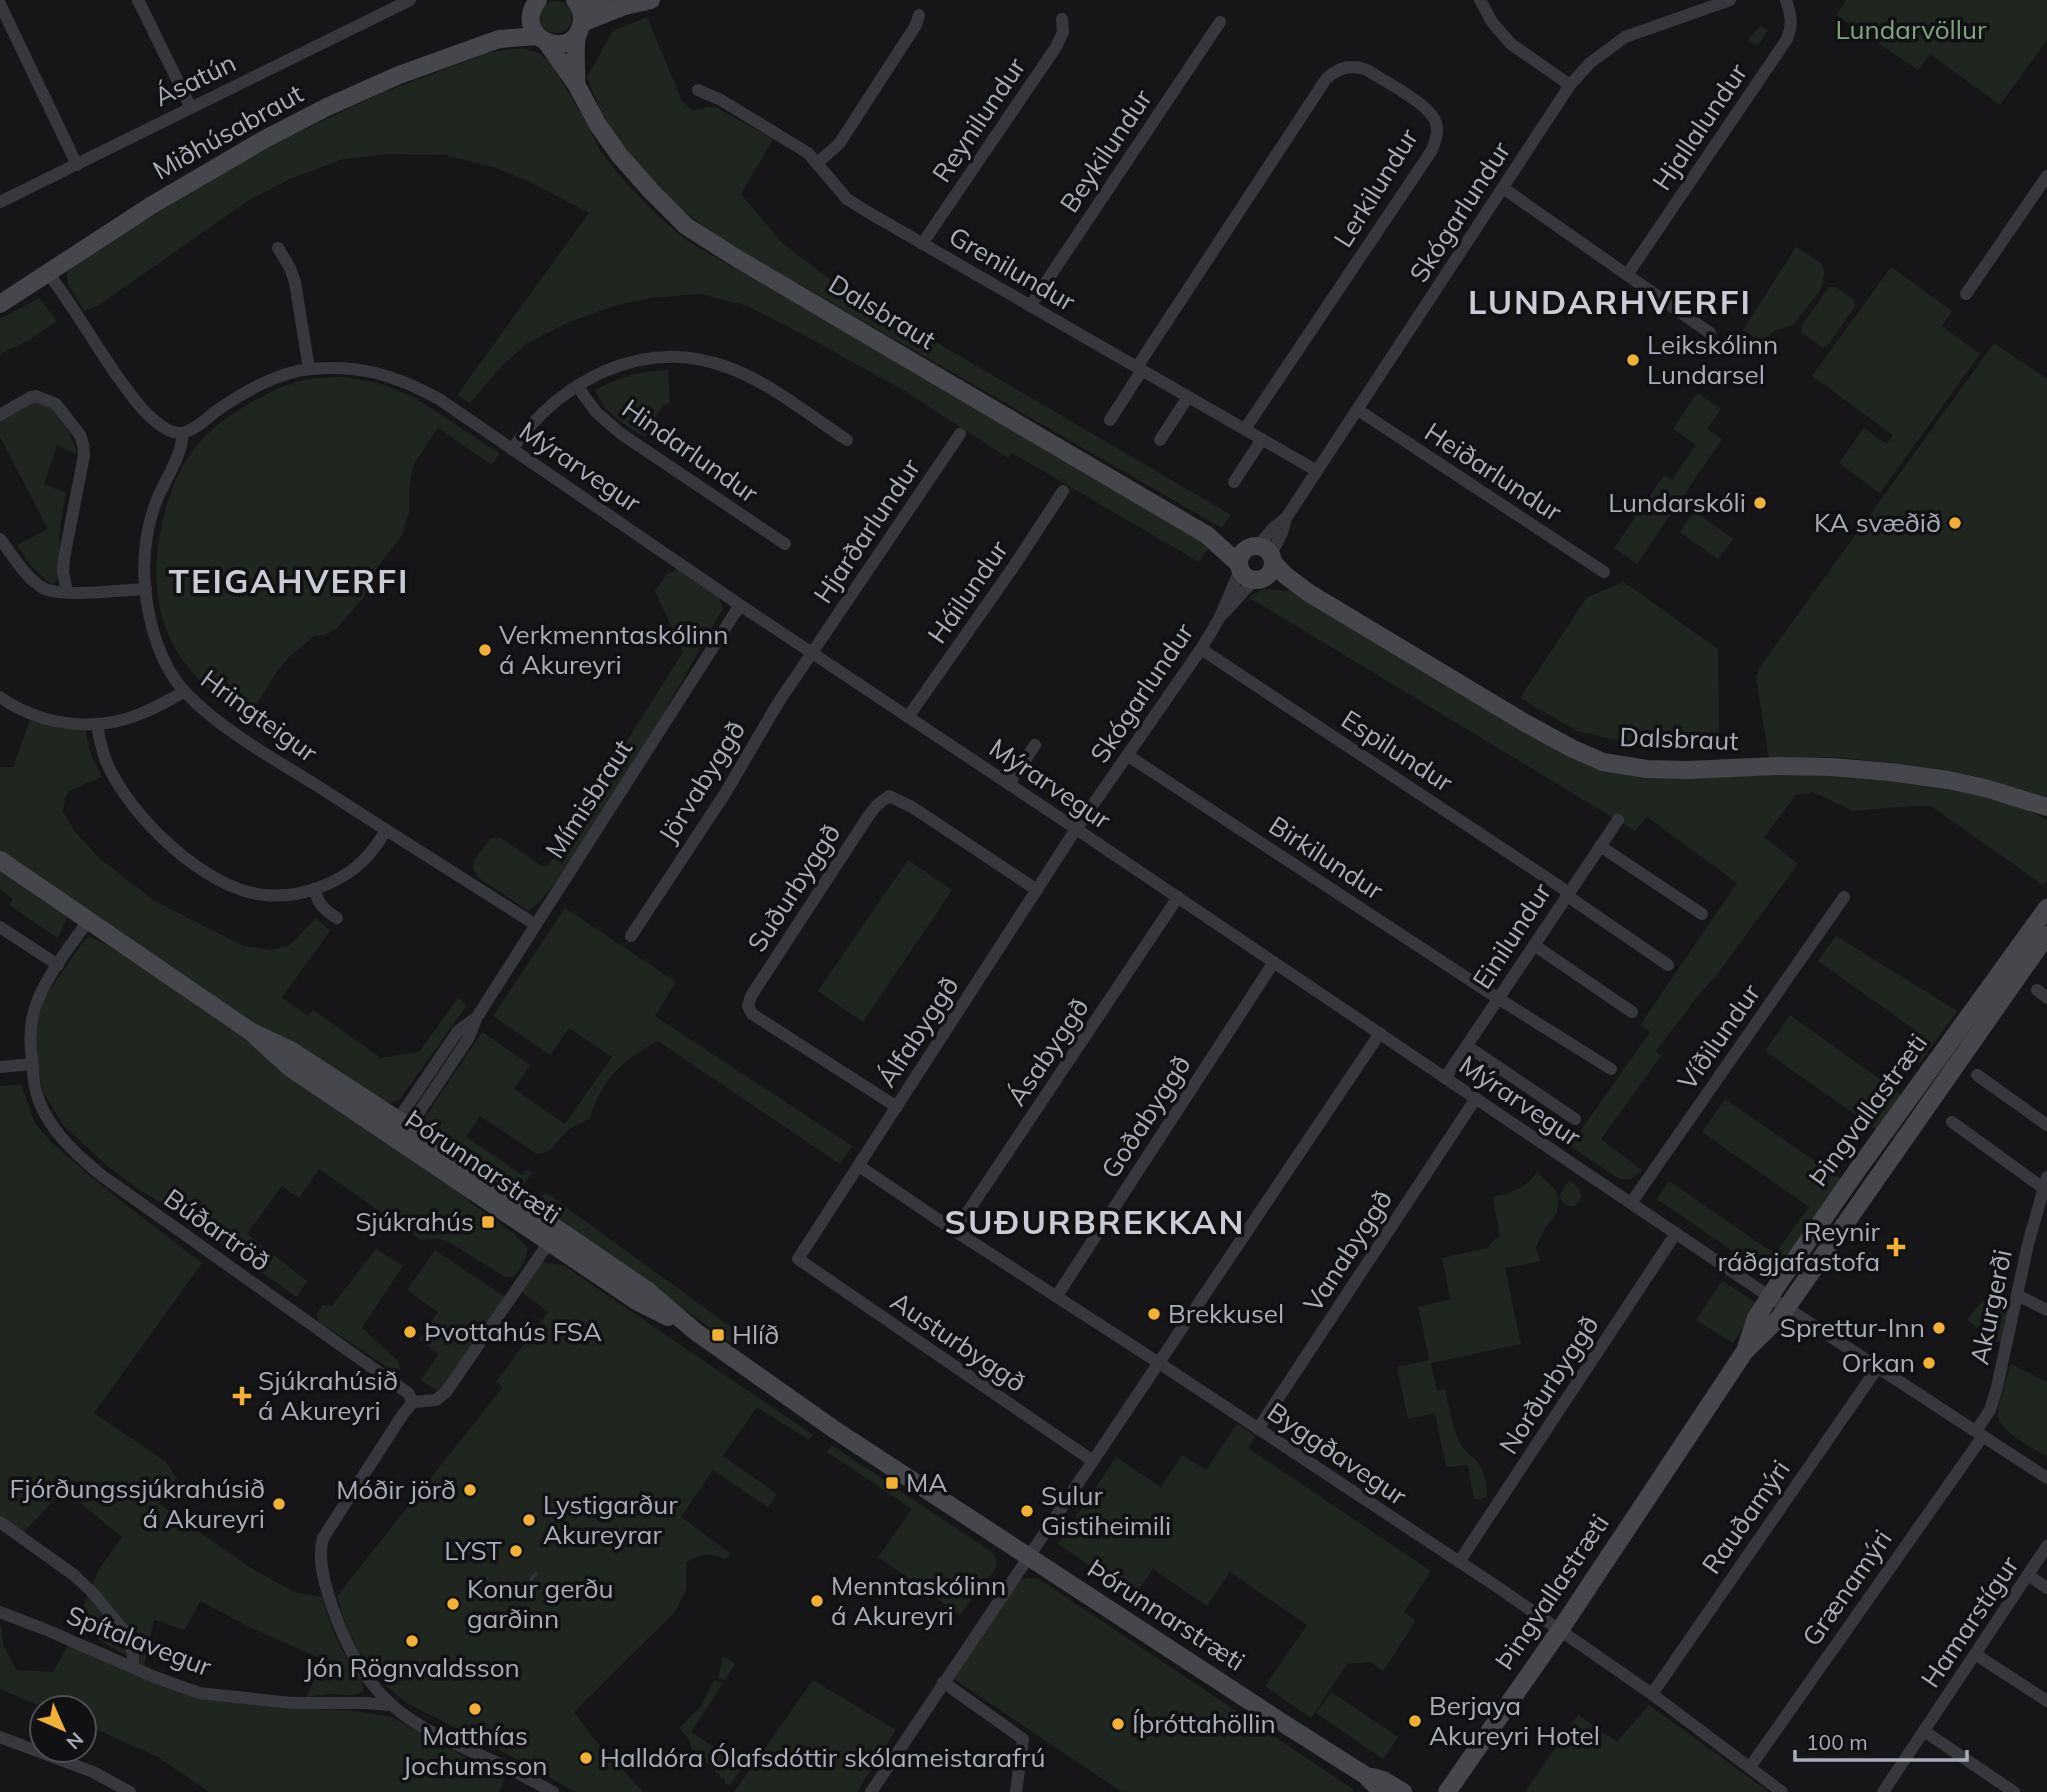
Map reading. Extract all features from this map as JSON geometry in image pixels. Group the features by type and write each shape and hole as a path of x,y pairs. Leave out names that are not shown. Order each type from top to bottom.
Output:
{"street":[{"path":"138,0 191,108"},
{"name":"Ásatún","path":"0,202 410,0"},
{"path":"576,1 606,0"},
{"path":"580,29 625,6 651,0"},
{"path":"1480,0 1492,22 1511,44 1570,85"},
{"name":"Skógarlundur","path":"1262,552 1282,533 1286,517 1570,85 1590,63 1625,37 1730,0"},
{"name":"Hjallalundur","path":"1627,275 1787,39 1792,21 1786,0"},
{"name":"Dalsbraut","path":"576,1 581,9 580,29 575,47 576,84"},
{"path":"0,4 77,165"},
{"name":"Dalsbraut","path":"535,8 532,27 576,84 598,125 620,156 686,226 1207,535 1248,573 1309,593"},
{"name":"Miðhúsabraut","path":"499,39 535,8"},
{"path":"817,163 839,144 916,25 919,15"},
{"name":"Reynilundur","path":"922,244 1056,47 1063,32 1062,19"},
{"name":"Beykilundur","path":"1030,306 1220,22"},
{"name":"Miðhúsabraut","path":"0,304 152,205 265,139 327,107 399,75 499,39 543,39 564,43 580,29"},
{"name":"Lerkilundur","path":"1110,421 1140,369 1326,79 1348,66 1356,66 1367,70 1423,107 1436,122 1437,137 1432,150 1245,429"},
{"name":"Grenilundur","path":"698,90 721,100 807,153 848,199 1317,471"},
{"path":"1966,294 2047,176"},
{"path":"1503,188 1710,333"},
{"path":"278,248 295,282 309,369"},
{"path":"48,273 135,400 159,424 171,431 183,433"},
{"path":"512,449 540,414 578,386 608,369 626,363 666,358 709,362 728,367 766,387 847,440"},
{"name":"Mýrarvegur","path":"183,433 192,430 253,388 309,369 366,370 414,385 439,399 740,605 1786,1308 2047,1478"},
{"name":"Hindarlundur","path":"578,386 596,412 620,433 785,544"},
{"path":"0,415 36,396 56,404 80,435 84,454 64,558 63,572 67,592"},
{"path":"1160,440 1188,397"},
{"name":"Heiðarlundur","path":"1358,410 1604,572"},
{"name":"Hringteigur","path":"183,433 181,452 157,499 148,534 145,565 153,632 162,655 184,692 209,714 256,747 536,925"},
{"name":"Hjarðarlundur","path":"812,652 960,434"},
{"path":"1234,482 1262,439"},
{"name":"Háilundur","path":"908,717 1063,491"},
{"name":"Dalsbraut","path":"1207,535 1262,552 1285,575 1309,593 1527,724 1603,762 1647,769 1777,766 1890,772 1985,788 2047,807"},
{"path":"0,538 33,580 43,588 67,592 146,589"},
{"path":"1262,552 1267,576 1248,573 1241,554 1262,552"},
{"name":"Skógarlundur","path":"1076,829 1201,649 1248,573"},
{"name":"Mímisbraut","path":"399,1131 458,1031 477,1017 740,605"},
{"name":"Espilundur","path":"1201,649 1567,893 1668,965"},
{"name":"Jörvabyggð","path":"631,936 726,792 764,724 812,652"},
{"path":"0,697 41,717 97,725 140,715 184,692"},
{"path":"97,725 106,761 138,812 160,836 198,868 241,890 263,895 284,895 315,889 346,875 362,862 376,848 386,830"},
{"path":"1009,784 1035,746"},
{"name":"Birkilundur","path":"1127,755 1611,1069"},
{"name":"Suðurbyggð","path":"897,1107 752,1014 748,1006 751,996 869,815 890,796 912,807 1037,890"},
{"name":"Einilundur","path":"1445,1078 1618,820"},
{"name":"Álfabyggð","path":"798,1259 1076,829"},
{"path":"1600,846 1702,914"},
{"name":"Þórunnarstræti","path":"0,860 250,1031 289,1067 399,1131 554,1236 648,1292 696,1332 835,1430 1274,1718 1366,1775 1382,1792"},
{"path":"315,889 325,910 337,918"},
{"name":"Ásabyggð","path":"955,1231 1178,897"},
{"name":"Víðilundur","path":"1631,1203 1844,897"},
{"name":"Þingvallastræti","path":"1745,1351 1756,1318 1770,1297 1858,1169 2047,908"},
{"name":"Búðartröð","path":"88,921 39,997 31,1020 30,1049 35,1088 50,1121 83,1161 408,1393 413,1402"},
{"path":"0,927 58,965"},
{"name":"Þingvallastræti","path":"1447,1792 1560,1630 1745,1351 1780,1317 2047,935"},
{"path":"1534,945 1632,1012"},
{"name":"Goðabyggð","path":"1056,1297 1274,962"},
{"path":"871,1792 1380,1033"},
{"path":"1467,1046 1575,1119"},
{"path":"0,1067 32,1064"},
{"path":"1977,1075 2047,1125"},
{"name":"Vanabyggð","path":"1258,1429 1476,1098"},
{"name":"Akurgerði","path":"1952,1122 2045,1182 2030,1235 1997,1387 1979,1434"},
{"name":"Byggðavegur","path":"859,1166 1560,1630 1653,1694 1782,1792"},
{"name":"Norðurbyggð","path":"1459,1562 1676,1233"},
{"path":"553,1792 493,1760 463,1748 408,1718 391,1705 369,1679 348,1644 328,1594 320,1553 323,1538 403,1414 413,1402 436,1400 446,1392 554,1236"},
{"name":"Austurbyggð","path":"798,1259 1093,1461"},
{"path":"2017,1295 2047,1310"},
{"name":"Rauðamýri","path":"1653,1694 1878,1367"},
{"name":"Grænamýri","path":"1750,1767 1979,1434"},
{"path":"0,1522 74,1575 94,1594 127,1635 133,1654 133,1667"},
{"name":"Hamarstígur","path":"1883,1792 2047,1546"},
{"path":"2028,1575 2047,1588"},
{"name":"Spítalavegur","path":"0,1612 199,1693 292,1703 391,1705"},
{"path":"1975,1654 2047,1701"},
{"path":"943,1682 1023,1739 1016,1792"},
{"path":"1924,1731 2014,1792"},
{"path":"0,1737 93,1772 130,1792"},
{"name":"Þórunnarstræti","path":"1366,1775 1383,1780 1403,1792"}],"green space":[{"name":"Lundarvöllur","path":"1846,0 2047,0 2047,40 2000,105 1930,54 1918,70 1836,15"},
{"path":"556,1 568,5 572,17 568,29 556,33 544,29 540,17 544,5"},
{"path":"647,17 682,101 693,111 717,108 773,139 741,194 782,243 835,283 1231,515 1222,528 733,246 662,192 631,160 618,141 601,111 587,77 613,31"},
{"path":"1761,26 1768,30 1758,46 1749,41 1749,38"},
{"path":"522,48 539,53 551,64 585,120 600,151 660,218 689,242 1213,543 1199,562 1012,453 1008,458 908,393 802,334 747,306 701,294 651,298 614,306 569,322 526,344 499,369 470,403 457,395 589,213 528,181 493,167 445,155 387,154 343,159 290,179 246,202 99,305 84,311 68,284 67,272 79,260 269,146 384,92 491,52"},
{"path":"1796,247 1821,263 1823,283 1793,325 1776,330 1761,341 1743,330"},
{"path":"1891,267 1952,311 1942,326 1980,354 1880,493 1839,463 1864,428 1887,444 1893,435 1812,376"},
{"path":"1829,287 1835,287 1854,300 1855,306 1828,345 1822,347 1802,333 1801,327"},
{"path":"39,298 57,321 29,340 0,354 0,319"},
{"name":"KA svæðið","path":"1994,343 2047,379 2047,797 1889,762 1830,757 1769,759 1756,676 1760,667"},
{"path":"668,370 670,403 662,406 645,437 610,412 595,390 630,376"},
{"path":"343,377 379,383 414,397 499,453 492,465 438,428 414,464 409,488 409,512 402,535 377,568 364,597 335,630 314,636 290,656 247,719 226,705 197,678 168,635 160,607 156,577 165,510 178,476 190,455 206,435 231,415 287,385 311,379"},
{"path":"1697,393 1721,409 1707,429 1722,439 1637,564 1614,548 1664,475 1672,480 1696,445 1673,429"},
{"path":"35,400 51,408 59,417 71,436 77,454 57,446 44,484 66,493 60,527 58,578 53,586 32,567 17,545 48,529 0,437 0,415"},
{"path":"1694,511 1733,539 1718,559 1680,532"},
{"path":"678,569 718,596 723,608 597,823 553,885 529,911 477,877 473,868 474,860 491,838 501,838 542,866 549,865 683,652 655,591 667,574"},
{"path":"1624,582 1718,649 1719,745 1683,750 1657,748 1577,731 1520,698 1587,597"},
{"path":"1264,589 1293,591 1600,767 1841,773 1976,791 2024,808 2047,820 2047,880 2043,885 1931,806 1853,811 1813,792 1796,795 1764,837 1798,864 1715,977 1656,1051 1661,1056 1601,1139 1642,1170 1632,1178 1620,1179 1570,1146 1650,1032 1640,1025 1737,883 1647,817 1635,831 1248,599"},
{"path":"30,720 85,729 91,755 102,777 69,791 63,812 76,833 100,859 155,901 243,946 271,950 290,945 316,918 330,931 282,997 308,1016 313,1010 381,1058 419,1052 458,998 467,1005 400,1099 388,1104 371,1098 250,1021 0,854 0,767 13,767"},
{"path":"908,860 952,890 863,1022 818,991"},
{"path":"0,870 67,917 58,938 9,905 13,899 0,889"},
{"path":"565,908 676,982 655,1016 852,1146 840,1164 658,1041 615,1072 600,1093 590,1118 568,1130 549,1151 537,1154 480,1116 466,1137 522,1175 526,1170 532,1173 520,1190 422,1130 424,1119 482,1032 530,1065 514,1089 565,1124 612,1057 569,1028 550,1055 493,1016"},
{"path":"1836,936 1957,1011 1919,1064 1901,1055 1918,1032 1818,961"},
{"path":"90,937 107,945 230,1025 470,1197 468,1201 513,1233 527,1247 525,1260 519,1271 513,1277 505,1277 449,1242 437,1238 421,1240 319,1169 299,1198 282,1186 247,1234 307,1281 297,1297 106,1165 64,1126 44,1094 36,1062 36,1027 44,998 85,939"},
{"path":"1790,1015 1902,1095 1877,1130 1765,1051"},
{"path":"21,1084 35,1123 54,1145 112,1194 202,1263 94,1413 166,1462 177,1478 159,1504 251,1568 294,1592 322,1597 336,1638 358,1675 364,1691 352,1695 307,1697 322,1659 251,1628 200,1601 185,1630 154,1620 144,1667 87,1632 81,1612 99,1569 122,1537 64,1490 22,1534 0,1518 0,1086"},
{"path":"1725,1099 1844,1181 1775,1280 1657,1199 1669,1181 1775,1254 1809,1207 1702,1132"},
{"path":"1537,1172 1556,1191 1558,1199 1569,1182 1578,1188 1582,1197 1575,1206 1566,1205 1560,1198 1558,1200 1557,1213 1545,1228 1536,1248 1540,1261 1505,1268 1521,1344 1431,1363 1437,1391 1445,1389 1460,1443 1479,1464 1484,1475 1487,1496 1479,1500 1474,1498 1468,1465 1446,1467 1435,1413 1408,1419 1397,1367 1429,1360 1418,1307 1450,1299 1442,1258 1487,1248 1500,1237 1493,1197 1523,1186"},
{"path":"545,1192 738,1332 731,1343 538,1203"},
{"path":"376,1249 403,1266 362,1328 398,1361 400,1369 395,1372 318,1321 317,1313 323,1305 332,1306"},
{"path":"435,1250 505,1297 439,1392 421,1380 439,1354 419,1340 438,1312 407,1290"},
{"name":"Lystigarður Akureyrar","path":"542,1262 563,1265 813,1435 809,1440 757,1407 723,1456 777,1494 768,1507 713,1470 681,1517 730,1553 726,1559 706,1555 686,1562 686,1590 675,1612 574,1712 590,1734 643,1792 576,1792 407,1703 385,1685 359,1652 346,1625 337,1596 503,1387 496,1382 548,1312 521,1291"},
{"path":"1722,1281 1758,1304 1733,1343 1696,1320"},
{"path":"1982,1301 2010,1307 2001,1344 1967,1320"},
{"path":"2011,1364 2047,1382 2047,1457 2010,1433 1999,1420 1999,1403"},
{"path":"1237,1424 1255,1436 1248,1448 1431,1571 1404,1612 1416,1621 1383,1671 1370,1662 1347,1664 1311,1718 1265,1686 1307,1625 1230,1572 1207,1606 1153,1569 1134,1596 1058,1544 1116,1457 1161,1487 1182,1455 1206,1470"},
{"path":"832,1445 993,1553 996,1561 994,1571 960,1615 878,1557 912,1509 827,1452"},
{"path":"1039,1579 1354,1790 1122,1792 954,1679 1019,1580"},
{"path":"0,1621 4,1647 17,1670 53,1672 69,1643 143,1676 299,1708 355,1711 392,1717 505,1779 499,1792 209,1792 158,1757 98,1730 98,1694 28,1694 28,1701 0,1689"},
{"path":"723,1656 735,1664 725,1680 718,1678"},
{"path":"714,1680 723,1683 691,1732 743,1766 730,1785 725,1784 724,1778 721,1779 719,1773 716,1774 715,1768 712,1769 710,1763 707,1764 705,1758 702,1759 701,1754 698,1755 696,1750 692,1750 689,1739 679,1728 700,1708"},
{"path":"813,1680 896,1730 857,1792 734,1792"},
{"path":"1331,1692 1398,1737 1383,1759 1316,1713"},
{"path":"1649,1705 1769,1792 1525,1792 1578,1715 1617,1742"}],"waterway":[{"path":"531,1579 536,1574"}],"place":[{"name":"Leikskólinn Lundarsel","path":"1633,360"},
{"name":"Lundarskóli","path":"1760,503"},
{"name":"KA svæðið","path":"1955,523"},
{"name":"Verkmenntaskólinn á Akureyri","path":"485,650"},
{"name":"Sjúkrahús","path":"488,1222"},
{"name":"Reynir ráðgjafastofa","path":"1896,1247"},
{"name":"Brekkusel","path":"1154,1314"},
{"name":"Sprettur-Inn","path":"1939,1328"},
{"name":"Þvottahús FSA","path":"410,1332"},
{"name":"Hlíð","path":"718,1335"},
{"name":"Orkan","path":"1929,1363"},
{"name":"Sjúkrahúsið á Akureyri","path":"242,1396"},
{"name":"MA","path":"892,1483"},
{"name":"Móðir jörð","path":"470,1490"},
{"name":"Fjórðungssjúkrahúsið á Akureyri","path":"279,1504"},
{"name":"Sulur Gistiheimili","path":"1027,1511"},
{"name":"Lystigarður Akureyrar","path":"529,1520"},
{"name":"LYST","path":"516,1551"},
{"name":"Menntaskólinn á Akureyri","path":"817,1601"},
{"name":"Konur gerðu garðinn","path":"453,1604"},
{"name":"Jón Rögnvaldsson","path":"412,1641"},
{"name":"Matthías Jochumsson","path":"475,1709"},
{"name":"Berjaya Akureyri Hotel","path":"1415,1721"},
{"name":"Íþróttahöllin","path":"1118,1724"},
{"name":"Halldóra Ólafsdóttir skólameistarafrú","path":"586,1758"}],"district":[{"name":"LUNDARHVERFI","path":"1610,302"},
{"name":"TEIGAHVERFI","path":"289,581"},
{"name":"SUÐURBREKKAN","path":"1095,1222"}]}
